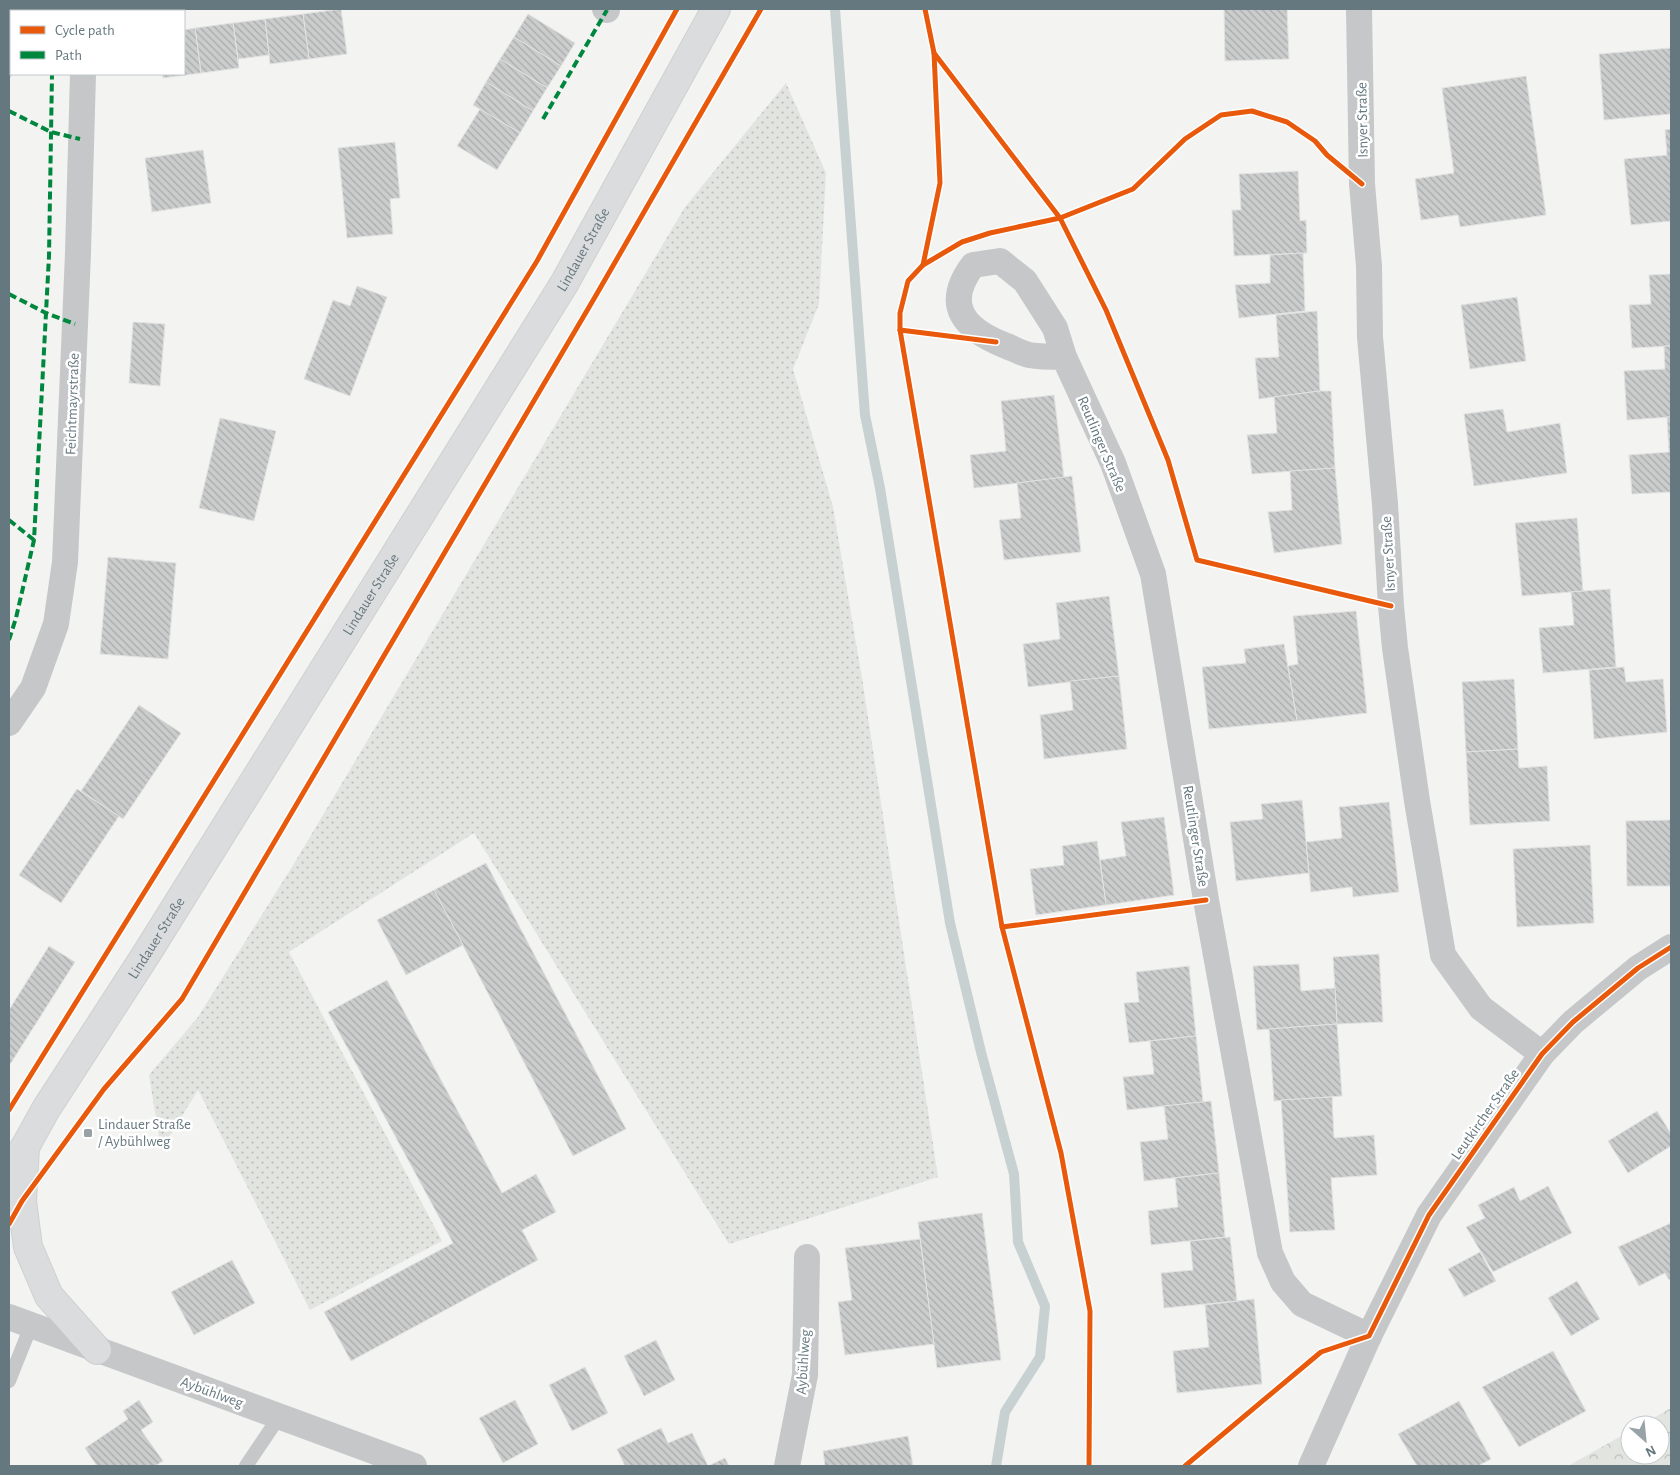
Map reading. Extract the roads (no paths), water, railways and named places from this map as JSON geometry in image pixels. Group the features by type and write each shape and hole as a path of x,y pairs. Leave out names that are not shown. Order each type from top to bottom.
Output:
{"main road":[{"name":"Lindauer Straße","path":"9,1170 25,1147 46,1109 147,953 564,284 716,9"},
{"path":"25,1147 22,1202 28,1247 49,1296 98,1350"}],"street":[{"name":"Isnyer Straße","path":"1359,9 1362,184 1369,266 1370,337 1385,504 1391,606 1395,648 1417,801 1443,955 1482,1008 1542,1054"},
{"name":"Feichtmayrstraße","path":"9,723 33,688 56,624 65,562 78,254 82,75"},
{"name":"Reutlinger Straße","path":"1064,357 1112,463 1153,574 1206,900 1270,1253 1283,1282 1302,1304 1370,1336"},
{"name":"Leutkircher Straße","path":"1311,1466 1370,1336 1429,1215 1542,1054 1573,1022 1638,968 1671,947"},
{"name":"Aybühlweg","path":"787,1466 805,1374 807,1257"},
{"name":"Aybühlweg","path":"20,1322 414,1466"}],"lane":[{"path":"9,1381 20,1322"},
{"path":"246,1466 279,1417"}],"waterway":[{"path":"835,9 865,415 880,488 950,923 981,1052 1014,1174 1018,1242 1045,1306 1040,1357 1005,1412 996,1466"}],"place":[{"name":"Lindauer Straße / Aybühlweg","path":"88,1133"}]}
